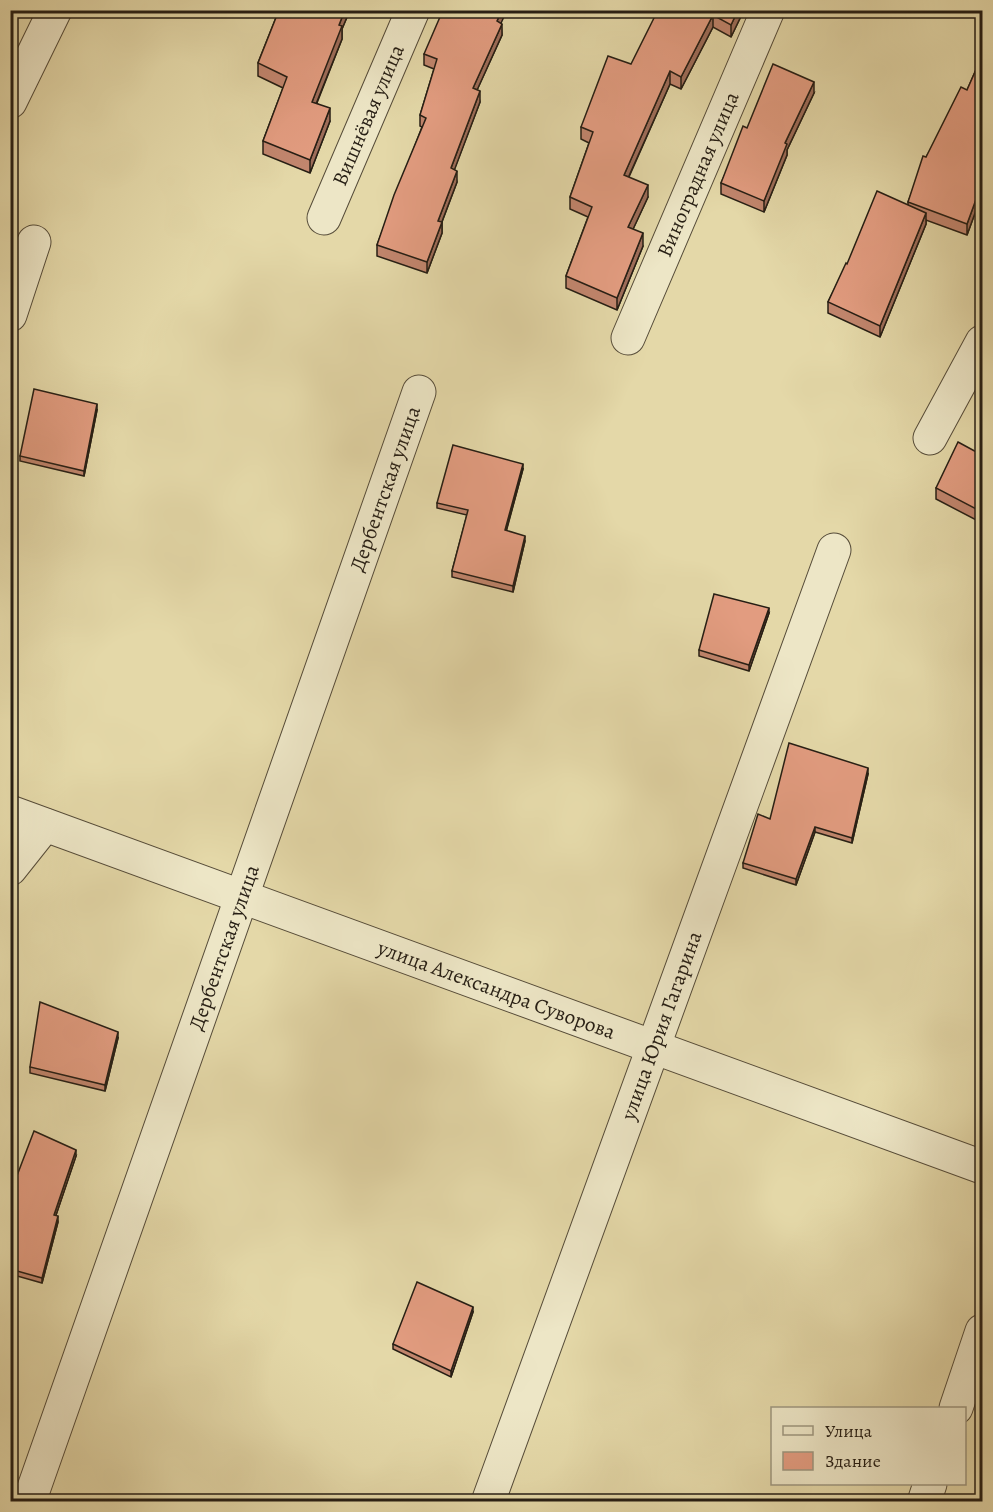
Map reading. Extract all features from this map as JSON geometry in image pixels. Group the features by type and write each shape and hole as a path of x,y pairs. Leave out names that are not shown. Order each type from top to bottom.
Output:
{"street":[{"path":"10,102 55,10"},
{"name":"Вишнёвая улица","path":"324,218 413,10"},
{"name":"Виноградная улица","path":"627,338 768,10"},
{"path":"10,315 34,242"},
{"path":"930,438 982,342"},
{"name":"Дербентская улица","path":"29,1502 419,392"},
{"name":"улица Юрия Гагарина","path":"488,1502 834,550"},
{"name":"улица Александра Суворова","path":"10,812 982,1167"},
{"path":"10,869 45,825"},
{"path":"956,1407 982,1331"},
{"path":"924,1502 930,1485"}],"building":[{"path":"279,10 345,10 339,25 342,26 312,102 330,108 310,160 263,141 287,77 258,63"},
{"path":"443,10 502,10 497,21 502,24 473,88 480,91 451,168 457,171 438,221 442,222 427,262 377,245 394,195 426,118 420,115 437,59 424,54"},
{"path":"658,10 673,10 686,17 689,10 738,10 731,25 713,15 681,77 670,71 624,175 648,185 628,227 643,233 617,298 566,276 592,207 570,197 593,132 581,127 608,56 631,64"},
{"path":"982,56 982,183 967,224 908,202 923,156 926,157 961,87 967,90"},
{"path":"773,64 814,82 785,143 787,144 764,201 721,183 743,126 747,128"},
{"path":"877,191 926,213 880,326 828,302 847,264"},
{"path":"34,389 97,404 84,471 20,456"},
{"path":"958,442 982,455 982,512 936,488"},
{"path":"453,445 523,464 505,530 525,536 513,586 452,571 468,510 437,503"},
{"path":"714,594 769,608 749,665 699,650"},
{"path":"789,743 868,768 852,838 815,827 796,879 743,863 758,814 770,819"},
{"path":"40,1002 118,1032 105,1085 30,1067"},
{"path":"34,1131 76,1150 54,1215 58,1216 42,1278 10,1269 10,1194"},
{"path":"417,1282 473,1307 451,1371 393,1344"}]}
